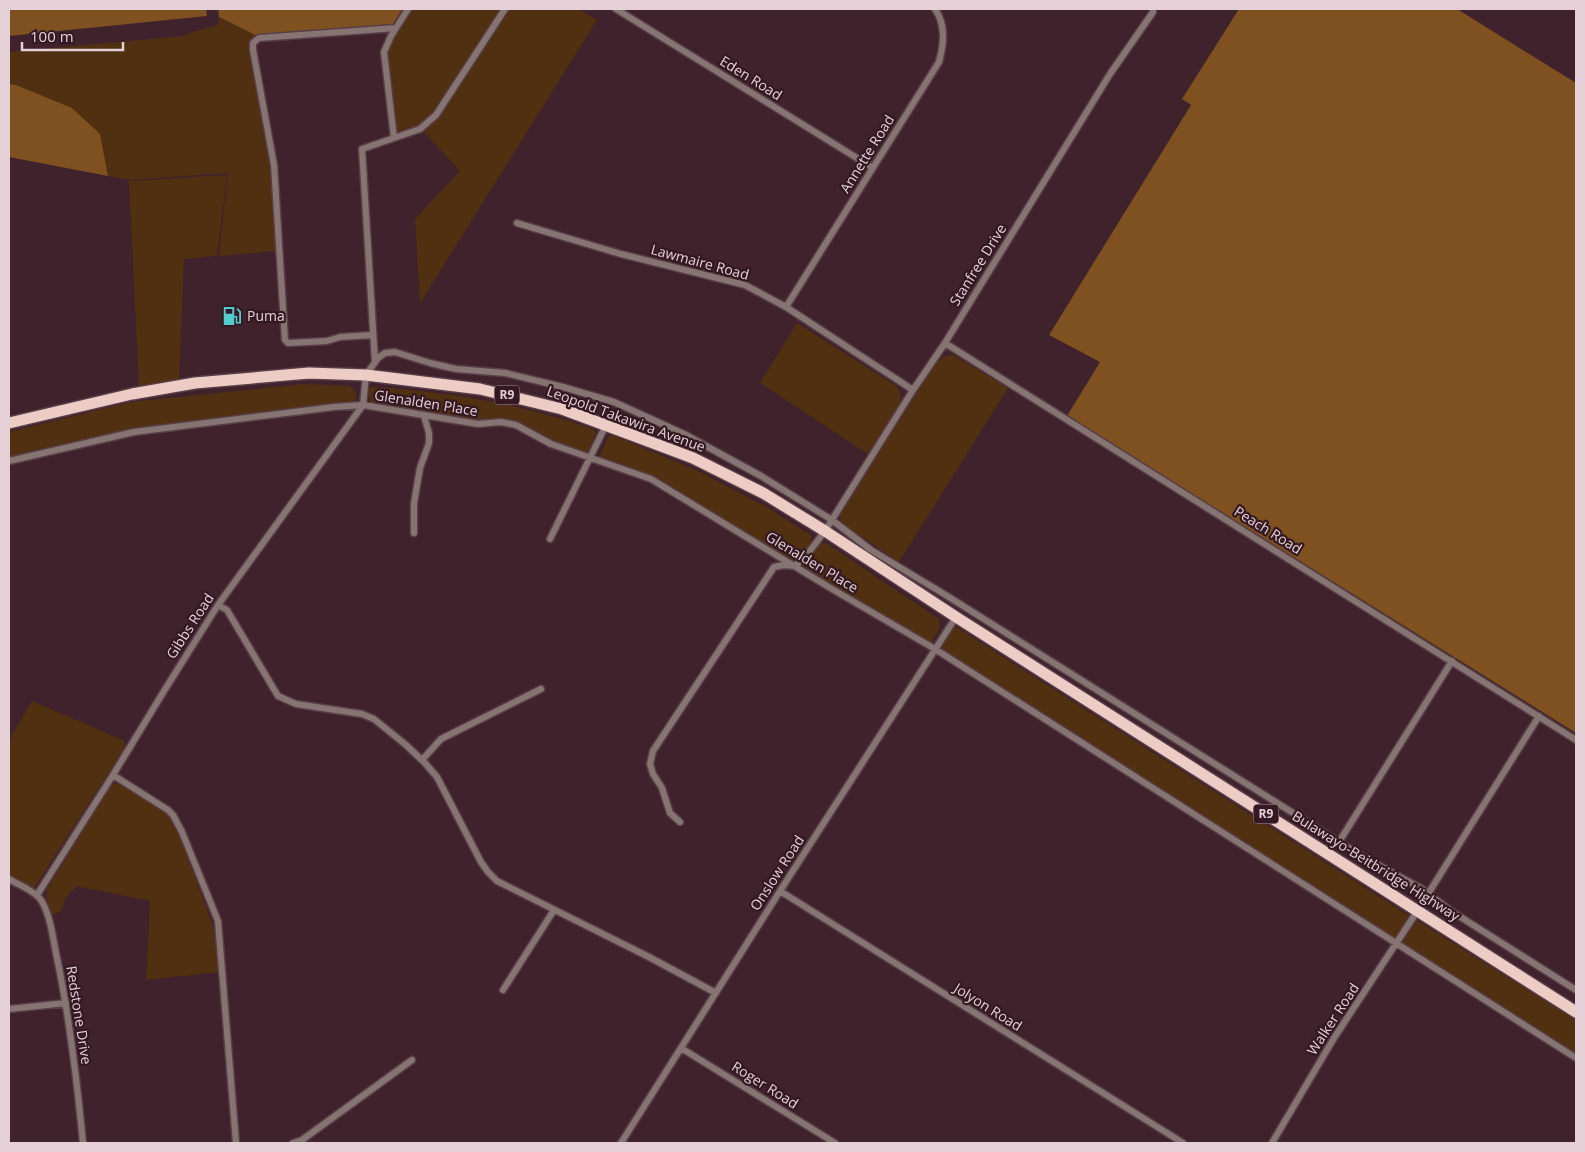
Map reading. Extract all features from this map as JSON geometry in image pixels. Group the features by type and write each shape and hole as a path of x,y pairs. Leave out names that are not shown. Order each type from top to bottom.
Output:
{"highway":[{"name":"Leopold Takawira Avenue","path":"9,423 132,394 196,383 309,373 366,375 504,394 562,409 694,458 763,493 825,531 956,617"},
{"name":"Bulawayo-Beitbridge Highway","path":"956,617 1576,1012"}],"street":[{"path":"394,138 384,52 408,9"},
{"path":"375,362 362,149 420,129 436,115 505,9"},
{"name":"Eden Road","path":"616,9 873,168"},
{"name":"Annette Road","path":"786,307 939,62 944,47 943,33 941,17 935,9"},
{"name":"Stanfree Drive","path":"796,566 825,531 913,390 945,343 1110,74 1153,12"},
{"path":"373,335 340,337 327,341 288,343 285,340 274,165 253,44 259,38 396,28"},
{"name":"Lawmaire Road","path":"517,223 649,262 734,281 756,290 786,307 913,390"},
{"name":"Peach Road","path":"945,343 1576,740"},
{"path":"363,405 366,375 375,362 385,353 400,353 456,369 505,373 614,402 684,434 761,476 832,520 871,550 922,580 1338,842 1428,894 1451,911 1576,990"},
{"name":"Glenalden Place","path":"9,462 134,432 334,407 363,405 478,424 500,422 516,425 551,444 650,479 936,649 1576,1058"},
{"name":"Gibbs Road","path":"37,895 218,605 363,405"},
{"path":"414,533 414,503 420,468 429,434 424,416"},
{"path":"550,540 606,425"},
{"path":"680,822 670,813 662,788 653,774 650,764 653,751 774,567 784,564 796,566"},
{"path":"915,590 922,580"},
{"path":"936,604 944,594"},
{"path":"218,605 227,610 278,696 296,704 362,714 374,719 422,760 437,777 488,872 497,881 649,957 716,994"},
{"name":"Onslow Road","path":"621,1143 956,617"},
{"path":"1338,842 1452,661"},
{"path":"1051,677 1068,673"},
{"path":"422,760 442,739 541,689"},
{"name":"Walker Road","path":"1272,1143 1334,1038 1397,944 1539,716"},
{"path":"113,775 171,812 182,832 218,921 236,1143"},
{"path":"9,879 37,895"},
{"name":"Jolyon Road","path":"780,891 1183,1143"},
{"name":"Redstone Drive","path":"37,895 42,901 49,920 66,1003 77,1083 82,1143"},
{"path":"503,990 554,910"},
{"path":"9,1009 66,1003"},
{"name":"Roger Road","path":"681,1048 835,1143"},
{"path":"293,1143 302,1140 412,1060"}],"shaded area":[{"path":"9,9 206,9 207,16 9,36"},
{"path":"218,9 402,9 393,24 257,36 219,17"},
{"path":"411,9 502,9 434,113 419,126 396,134 387,52"},
{"path":"508,9 578,9 597,20 420,303 415,219 460,171 423,131 439,116"},
{"path":"1239,9 1457,9 1576,83 1576,733 1067,416 1100,362 1049,335 1191,105 1182,99"},
{"path":"219,17 257,36 250,42 249,50 271,165 276,251 219,256 228,173 129,180 108,176 100,134 16,85 9,84 9,52 184,36 218,25"},
{"path":"9,84 16,85 72,108 100,134 108,176 9,157"},
{"path":"227,175 217,256 184,259 179,383 139,388 129,181"},
{"path":"797,323 896,386 901,394 900,403 868,454 760,383"},
{"path":"953,355 1008,388 899,562 840,522 840,515 935,364 944,357"},
{"path":"304,384 350,386 356,392 356,402 353,404 133,430 9,459 9,432 131,402"},
{"path":"371,387 456,395 484,400 539,412 593,429 596,433 587,454 550,442 528,429 371,404 368,392"},
{"path":"612,435 696,470 770,509 812,536 808,549 800,558 792,562 653,478 599,458 608,437"},
{"path":"826,543 939,619 940,627 931,643 916,637 800,567 819,544"},
{"path":"953,625 1408,915 1410,920 1396,941 938,649"},
{"path":"32,701 123,740 126,746 34,888 9,874 9,740"},
{"path":"112,784 119,784 152,802 167,813 175,824 216,934 220,972 146,980 150,901 77,886 66,897 61,911 53,915 50,913 46,897 47,889"},
{"path":"1416,920 1576,1020 1576,1055 1403,945 1403,941"}],"place":[{"name":"Puma","path":"232,316"}]}
